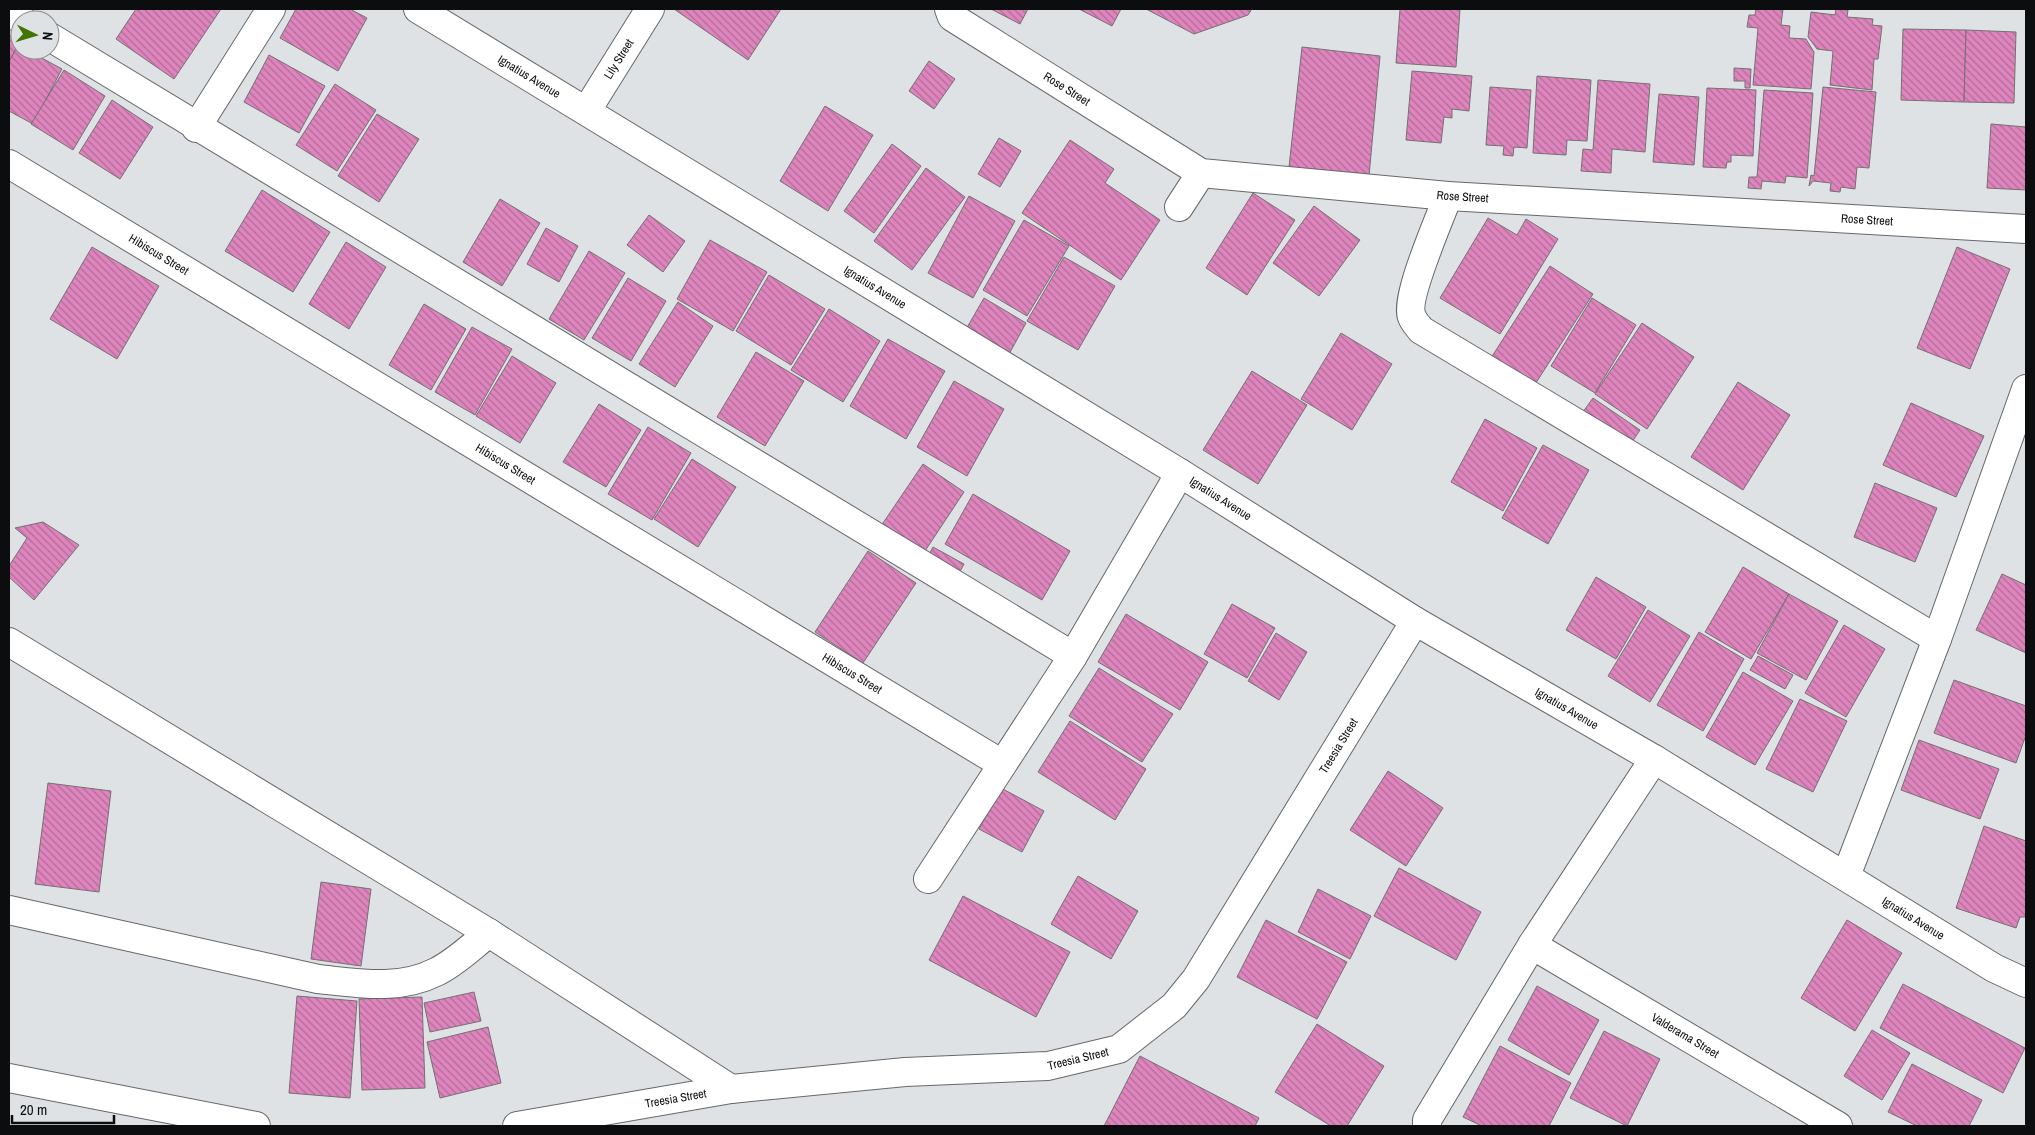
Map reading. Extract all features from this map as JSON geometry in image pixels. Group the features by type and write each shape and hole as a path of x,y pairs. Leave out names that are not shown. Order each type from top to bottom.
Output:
{"street":[{"path":"196,128 271,9"},
{"name":"Ignatius Avenue","path":"418,9 587,110 1180,473 1415,621 1654,759 1994,968 2026,983"},
{"name":"Lily Street","path":"587,110 650,9"},
{"name":"Rose Street","path":"949,9 952,17 1201,173 1448,196 2026,229"},
{"path":"60,43 196,128 1073,656"},
{"name":"Hibiscus Street","path":"9,164 1002,764"},
{"path":"1179,207 1201,173"},
{"path":"1448,196 1416,282 1412,301 1411,316 1421,330 1937,639"},
{"path":"1846,876 1937,639 2026,389"},
{"path":"928,879 1073,656 1180,473"},
{"name":"Treesia Street","path":"517,1126 731,1089 904,1072 1048,1066 1119,1049 1174,1006 1196,978 1415,621"},
{"path":"9,642 489,933 731,1089"},
{"path":"1431,1124 1532,945 1654,759"},
{"path":"9,910 318,978 369,985 408,982 437,972 489,933"},
{"name":"Valderama Street","path":"1532,945 1838,1126"},
{"path":"9,1078 256,1126"}],"building":[{"path":"136,9 221,9 174,79 116,39"},
{"path":"296,9 350,9 367,18 338,71 280,38"},
{"path":"674,9 781,9 748,60"},
{"path":"991,9 1028,9 1020,24"},
{"path":"1079,9 1121,9 1112,26"},
{"path":"1146,9 1252,9 1248,15 1194,34"},
{"path":"1400,9 1460,9 1456,67 1396,63"},
{"path":"1756,9 1783,9 1781,25 1790,26 1789,38 1806,39 1814,52 1811,89 1753,85 1758,28 1747,27 1749,15 1755,15"},
{"path":"1836,9 1848,10 1847,17 1873,19 1872,25 1882,26 1878,59 1874,59 1872,90 1830,85 1833,51 1817,49 1808,37 1811,12 1835,15"},
{"path":"1903,29 1966,30 1964,102 1901,100"},
{"path":"1966,30 2016,32 2014,103 1964,102"},
{"path":"9,35 10,60 9,62"},
{"path":"1302,47 1380,56 1369,176 1289,167"},
{"path":"269,55 325,86 299,133 244,102"},
{"path":"10,60 45,60 62,69 33,124 9,111"},
{"path":"929,61 955,79 934,109 909,91"},
{"path":"1734,68 1751,69 1750,88 1745,88 1745,81 1734,81"},
{"path":"64,70 105,96 73,150 31,124"},
{"path":"1412,71 1472,76 1469,111 1452,109 1452,118 1444,117 1441,143 1406,140"},
{"path":"1537,76 1591,80 1587,141 1567,140 1566,155 1533,153"},
{"path":"1598,80 1650,84 1645,152 1612,149 1611,173 1581,171 1583,149 1593,150"},
{"path":"335,84 376,110 337,171 296,145"},
{"path":"1490,87 1531,90 1527,148 1514,147 1513,156 1503,155 1504,146 1486,145"},
{"path":"1823,87 1876,92 1869,168 1857,167 1855,189 1841,187 1840,192 1830,191 1831,183 1813,181 1809,186 1811,175 1814,176"},
{"path":"1707,88 1756,90 1753,156 1731,155 1731,162 1727,162 1726,168 1703,167"},
{"path":"1764,90 1813,93 1807,178 1786,176 1785,183 1762,181 1761,189 1748,188 1749,177 1757,177"},
{"path":"1659,94 1699,97 1694,165 1653,162"},
{"path":"112,100 153,127 120,179 79,153"},
{"path":"825,106 873,135 828,211 780,181"},
{"path":"377,114 419,139 379,202 338,176"},
{"path":"1991,124 2026,127 2026,190 1987,188"},
{"path":"999,138 1021,151 1000,187 978,174"},
{"path":"1070,140 1114,169 1105,183 1160,220 1121,280 1022,213"},
{"path":"892,144 921,166 874,233 844,211"},
{"path":"926,168 965,197 912,270 874,241"},
{"path":"262,190 330,232 293,292 225,251"},
{"path":"1253,193 1295,220 1247,295 1206,268"},
{"path":"969,196 1015,221 973,298 928,273"},
{"path":"500,199 540,223 502,286 463,262"},
{"path":"1314,206 1360,240 1319,296 1273,263"},
{"path":"649,215 685,241 663,272 627,245"},
{"path":"1488,218 1517,235 1526,219 1558,239 1500,334 1440,298"},
{"path":"1024,220 1069,246 1027,316 983,290"},
{"path":"546,228 578,246 559,282 527,264"},
{"path":"710,240 767,272 733,331 677,299"},
{"path":"346,242 386,267 349,329 309,304"},
{"path":"92,247 159,286 117,359 50,319"},
{"path":"1957,247 2010,269 1970,369 1917,348"},
{"path":"589,251 625,273 584,340 549,319"},
{"path":"1064,257 1115,286 1078,350 1027,321"},
{"path":"1550,266 1593,294 1532,389 1489,361"},
{"path":"769,275 825,309 791,365 736,331"},
{"path":"628,278 666,301 631,361 592,338"},
{"path":"984,298 1026,323 1008,356 965,331"},
{"path":"1592,298 1636,325 1595,393 1551,366"},
{"path":"678,302 713,326 675,387 639,364"},
{"path":"424,304 466,329 431,390 389,365"},
{"path":"829,309 880,341 843,402 791,370"},
{"path":"1642,323 1694,357 1647,429 1595,394"},
{"path":"472,327 512,349 475,415 435,392"},
{"path":"1341,333 1392,364 1352,430 1301,399"},
{"path":"888,339 945,371 906,439 850,406"},
{"path":"756,352 804,381 765,446 717,417"},
{"path":"512,356 556,383 520,443 476,416"},
{"path":"1252,371 1307,405 1258,484 1203,450"},
{"path":"954,381 1004,409 967,476 917,447"},
{"path":"1738,382 1790,415 1743,490 1691,457"},
{"path":"1593,398 1640,430 1628,448 1580,416"},
{"path":"1911,403 1984,436 1956,497 1883,465"},
{"path":"599,404 641,430 606,487 563,462"},
{"path":"1485,419 1537,448 1503,511 1451,482"},
{"path":"648,427 691,453 652,520 608,494"},
{"path":"1543,445 1589,470 1548,544 1502,518"},
{"path":"692,459 736,487 698,547 654,519"},
{"path":"923,464 964,492 923,554 881,526"},
{"path":"1875,483 1937,508 1915,562 1854,537"},
{"path":"973,494 1070,551 1042,600 945,544"},
{"path":"43,522 79,545 34,600 9,577 9,566 27,538 15,528"},
{"path":"933,547 964,564 956,579 925,562"},
{"path":"868,551 916,583 863,663 815,632"},
{"path":"1743,567 1789,594 1751,659 1705,632"},
{"path":"2002,574 2026,585 2026,653 1976,630"},
{"path":"1596,577 1646,607 1616,659 1566,630"},
{"path":"1789,594 1838,621 1806,680 1757,653"},
{"path":"1232,604 1275,628 1247,678 1204,654"},
{"path":"1648,610 1690,636 1650,702 1608,676"},
{"path":"1126,614 1208,662 1180,710 1098,662"},
{"path":"1844,625 1885,649 1846,717 1805,693"},
{"path":"1699,632 1744,659 1703,731 1657,705"},
{"path":"1276,633 1307,652 1279,700 1248,681"},
{"path":"1758,656 1793,675 1785,689 1750,670"},
{"path":"1099,668 1173,714 1142,762 1069,716"},
{"path":"1743,672 1793,701 1755,765 1706,737"},
{"path":"1954,680 2026,706 2026,735 2016,763 1934,733"},
{"path":"1800,699 1847,721 1813,792 1766,769"},
{"path":"1070,721 1146,769 1115,820 1038,772"},
{"path":"1919,740 1999,769 1980,819 1901,790"},
{"path":"1388,771 1443,808 1406,866 1350,830"},
{"path":"48,783 111,791 99,892 35,884"},
{"path":"1001,788 1044,811 1022,852 979,829"},
{"path":"1984,826 2026,841 2026,917 2020,917 2016,928 1956,908"},
{"path":"1399,868 1481,912 1456,960 1374,916"},
{"path":"1078,876 1138,911 1111,959 1051,924"},
{"path":"321,882 371,889 361,966 311,959"},
{"path":"1318,889 1371,916 1350,959 1298,932"},
{"path":"963,896 1070,952 1036,1017 929,960"},
{"path":"1266,920 1347,962 1317,1019 1237,977"},
{"path":"1847,920 1902,953 1855,1031 1801,998"},
{"path":"1903,984 2025,1048 2003,1093 1880,1028"},
{"path":"1537,986 1599,1020 1569,1075 1508,1040"},
{"path":"474,992 481,1021 430,1032 424,1003"},
{"path":"297,996 357,1001 350,1098 289,1093"},
{"path":"422,997 425,1088 362,1090 359,999"},
{"path":"1317,1024 1384,1066 1347,1126 1331,1126 1275,1092"},
{"path":"488,1027 501,1083 440,1098 427,1042"},
{"path":"1872,1030 1910,1053 1882,1100 1844,1076"},
{"path":"1604,1031 1660,1059 1627,1126 1570,1098"},
{"path":"1500,1046 1571,1083 1549,1126 1482,1126 1463,1117"},
{"path":"1140,1056 1259,1118 1255,1126 1104,1126"},
{"path":"1912,1064 1982,1100 1969,1126 1917,1126 1888,1112"}]}
